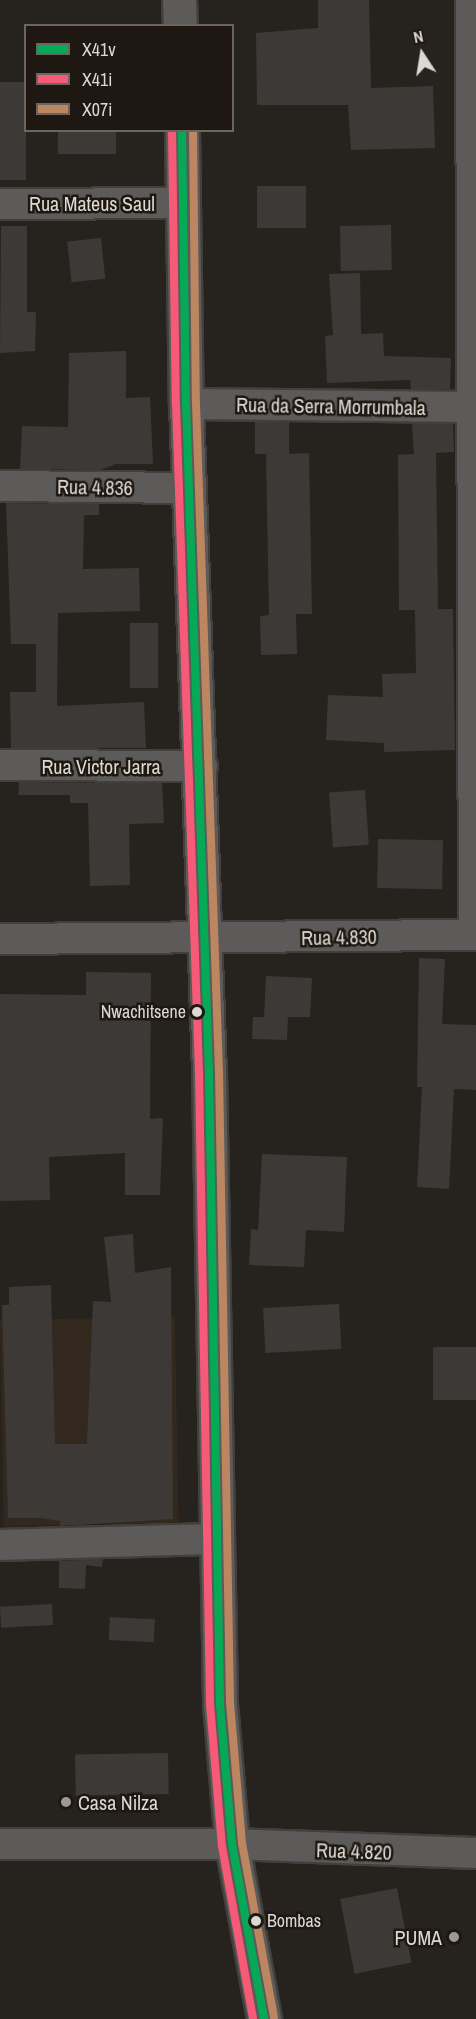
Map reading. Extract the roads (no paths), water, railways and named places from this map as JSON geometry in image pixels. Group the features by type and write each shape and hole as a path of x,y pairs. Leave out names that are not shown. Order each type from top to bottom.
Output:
{"street":[{"path":"179,0 180,24"},
{"path":"471,0 474,164 475,935"},
{"path":"182,132 186,404 202,766 202,939 209,1084 220,1704 232,1844 264,2019"},
{"name":"Rua Mateus Saul","path":"0,204 183,203"},
{"name":"Rua da Serra Morrumbala","path":"186,404 474,407"},
{"name":"Rua 4.836","path":"0,486 189,488"},
{"name":"Rua Victor Jarra","path":"0,765 202,766"},
{"name":"Rua 4.830","path":"0,939 475,935"},
{"path":"0,1545 216,1539"},
{"name":"Rua 4.820","path":"0,1845 232,1844 476,1854"}],"place":[{"name":"Nwachitsene","path":"197,1012"},
{"name":"Casa Nilza","path":"66,1802"},
{"name":"Bombas","path":"256,1921"},
{"name":"PUMA","path":"454,1937"}]}
